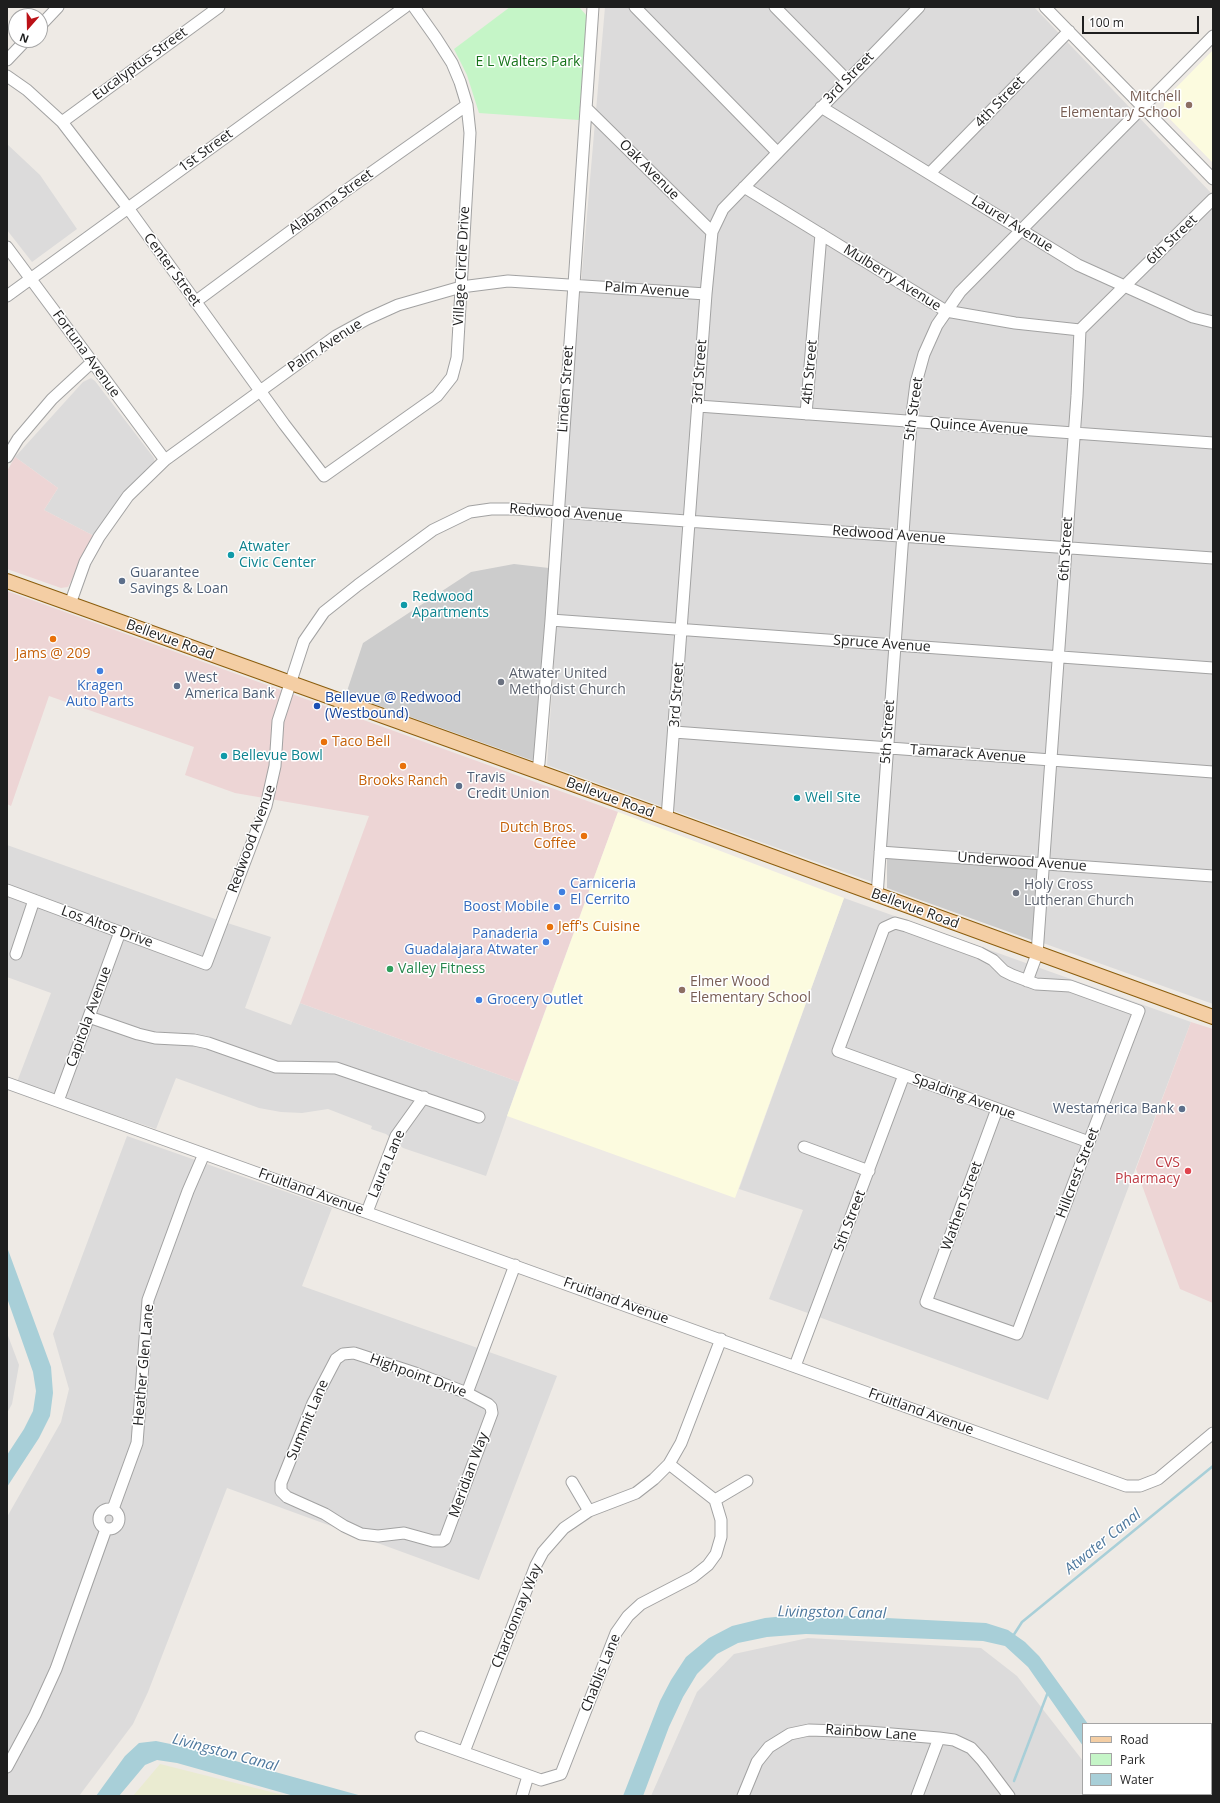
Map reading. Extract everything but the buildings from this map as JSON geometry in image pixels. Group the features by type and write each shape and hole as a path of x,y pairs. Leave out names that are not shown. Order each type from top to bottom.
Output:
{"main road":[{"name":"Bellevue Road","path":"7,581 667,818 877,896 1213,1017"}],"street":[{"path":"48,18 58,7"},
{"name":"Eucalyptus Street","path":"62,122 219,7"},
{"name":"1st Street","path":"7,296 405,7"},
{"name":"Village Circle Drive","path":"324,476 437,396 452,377 457,358 470,133 467,105 452,63 414,7"},
{"name":"Linden Street","path":"536,771 539,763 551,620 573,284 594,7"},
{"path":"635,7 777,152"},
{"path":"776,7 847,80"},
{"path":"1046,7 1213,179"},
{"name":"3rd Street","path":"667,818 706,294 712,232 723,209 915,8"},
{"name":"4th Street","path":"930,173 1069,31"},
{"name":"5th Street","path":"877,896 911,422 916,383 924,354 946,311 960,292 1213,36"},
{"path":"7,60 18,48"},
{"name":"Center Street","path":"7,76 27,90 62,122 128,208 284,424 324,476"},
{"name":"Alabama Street","path":"195,302 341,194 467,105"},
{"name":"Laurel Avenue","path":"821,107 1078,265 1193,317 1213,322"},
{"name":"Oak Avenue","path":"586,108 712,232"},
{"name":"Mulberry Avenue","path":"744,187 946,311 1015,323 1080,330"},
{"name":"6th Street","path":"1027,981 1037,954 1080,330 1213,199"},
{"name":"4th Street","path":"806,414 821,234"},
{"name":"Fortuna Avenue","path":"7,247 31,278 91,363 165,460"},
{"name":"Palm Avenue","path":"70,604 85,562 99,537 128,496 165,460 336,336 367,318 398,305 461,287 508,281 573,284 706,294"},
{"path":"7,457 18,439 52,399 91,363"},
{"name":"Quince Avenue","path":"698,406 1213,443"},
{"name":"Redwood Avenue","path":"206,964 266,806 275,766 278,721 304,641 324,612 358,585 433,530 470,512 516,509 1213,558"},
{"name":"Spruce Avenue","path":"551,620 1213,668"},
{"name":"Tamarack Avenue","path":"674,732 1213,772"},
{"name":"Underwood Avenue","path":"880,852 1213,876"},
{"name":"Los Altos Drive","path":"7,890 206,964"},
{"path":"16,954 34,900"},
{"name":"Spalding Avenue","path":"1027,981 1004,971 992,960 980,953 895,923 884,928 838,1051 1089,1142"},
{"name":"Capitola Avenue","path":"58,1101 120,932"},
{"name":"Hillcrest Street","path":"1017,1334 1138,1011 1070,986 1036,984 1027,981"},
{"path":"89,1017 138,1034 155,1038 194,1040 208,1043 276,1067 336,1068 479,1117"},
{"name":"5th Street","path":"795,1366 904,1075"},
{"name":"Fruitland Avenue","path":"7,1083 1126,1486 1140,1486 1158,1478 1213,1433"},
{"name":"Laura Lane","path":"367,1212 396,1136 424,1097"},
{"name":"Wathen Street","path":"998,1109 926,1302 1017,1334"},
{"path":"804,1147 869,1171"},
{"name":"Heather Glen Lane","path":"7,1767 35,1715 56,1669 106,1529 100,1523 99,1517 101,1512 106,1509 113,1509 137,1443 148,1300 188,1191 204,1154"},
{"path":"467,1393 515,1265"},
{"name":"Chardonnay Way","path":"464,1752 536,1565 543,1552 564,1528 589,1511 636,1493 654,1479 669,1464 681,1443 721,1339"},
{"name":"Highpoint Drive","path":"343,1354 354,1353 415,1372 467,1393 491,1407"},
{"name":"Summit Lane","path":"343,1354 336,1360 313,1403 282,1483 281,1491 286,1496 325,1514 344,1526 361,1534 378,1536 404,1533 433,1541 442,1541"},
{"name":"Meridian Way","path":"442,1541 448,1532 487,1427 492,1413 491,1407"},
{"path":"669,1464 715,1500 747,1481"},
{"path":"572,1482 589,1511"},
{"name":"Chablis Lane","path":"528,1776 541,1780 561,1774 616,1633 628,1616 641,1604 693,1577 708,1565 716,1554 721,1537 721,1526 715,1500"},
{"name":"Rainbow Lane","path":"744,1796 757,1762 769,1747 790,1734 809,1730 868,1732 954,1740 971,1748 1009,1796"},
{"path":"421,1736 528,1776 522,1796"},
{"path":"917,1796 939,1738"}],"shaded area":[{"path":"605,7 1034,7 1213,195 1213,1004 1043,943 1050,861 874,849 872,882 547,765 572,387"},
{"name":"Mitchell Elementary School","path":"1213,50 1213,163 1163,112 1165,99"},
{"path":"7,144 40,175 77,229 32,262 7,230"},
{"path":"91,378 95,381 154,458 155,463 94,536 44,510 58,488 15,457 83,382"},
{"path":"15,457 58,488 44,510 94,536 68,587 61,588 7,569 7,471"},
{"path":"514,564 549,568 534,761 346,694 363,643 471,572"},
{"path":"7,591 618,812 519,1082 300,1003 369,816 235,793 185,775 194,747 49,696 11,806 7,804"},
{"name":"Elmer Wood Elementary School","path":"618,812 844,898 735,1198 507,1116"},
{"path":"7,845 215,919 271,937 245,1008 291,1025 300,1003 519,1082 486,1176 403,1148 386,1134 371,1129 372,1126 328,1109 302,1113 281,1112 259,1108 176,1078 156,1129 17,1082 51,993 7,977"},
{"path":"887,858 1038,869 1034,941 887,888"},
{"path":"844,898 1191,1022 1048,1400 769,1299 803,1210 739,1189"},
{"path":"1191,1022 1213,1029 1213,1303 1180,1289 1136,1169"},
{"path":"127,1136 332,1208 302,1286 557,1376 479,1580 227,1488 148,1692 133,1724 79,1796 7,1796 7,1517 61,1422 69,1389 53,1334"},
{"path":"7,1333 19,1365 12,1404 7,1413"},
{"path":"808,1638 981,1648 1017,1676 1082,1760 1082,1795 1111,1796 651,1796 697,1692 734,1654"},
{"path":"160,1764 287,1796 133,1796"}],"green space":[{"name":"E L Walters Park","path":"510,7 579,7 587,16 579,120 479,113 467,75 454,49"}],"water":[{"path":"7,1247 51,1367 53,1393 50,1416 39,1438 7,1487 7,1455 24,1429 33,1411 36,1391 33,1372 7,1298"},
{"path":"806,1614 986,1623 1008,1630 1025,1642 1039,1656 1087,1723 1082,1723 1082,1745 1028,1667 1005,1646 983,1641 806,1634 767,1637 738,1643 717,1654 697,1674 683,1697 669,1727 643,1796 623,1796 660,1701 671,1680 686,1657 709,1638 732,1626 765,1618"},
{"path":"156,1741 185,1747 362,1796 294,1796 177,1763 157,1760 145,1765 119,1796 96,1796 125,1756 139,1743"}],"waterway":[{"name":"Atwater Canal","path":"1013,1636 1022,1622 1213,1466"},
{"path":"1014,1781 1048,1692"}],"place":[{"name":"Mitchell Elementary School","path":"1189,105"},
{"name":"Atwater Civic Center","path":"231,555"},
{"name":"Guarantee Savings & Loan","path":"122,581"},
{"name":"Redwood Apartments","path":"404,605"},
{"name":"Jams @ 209","path":"53,639"},
{"name":"Kragen Auto Parts","path":"100,671"},
{"name":"Atwater United Methodist Church","path":"501,682"},
{"name":"West America Bank","path":"177,686"},
{"name":"Bellevue @ Redwood (Westbound)","path":"317,706"},
{"name":"Taco Bell","path":"324,742"},
{"name":"Bellevue Bowl","path":"224,756"},
{"name":"Brooks Ranch","path":"403,766"},
{"name":"Travis Credit Union","path":"459,786"},
{"name":"Well Site","path":"797,798"},
{"name":"Dutch Bros. Coffee","path":"584,836"},
{"name":"Carniceria El Cerrito","path":"562,892"},
{"name":"Holy Cross Lutheran Church","path":"1016,893"},
{"name":"Boost Mobile","path":"557,907"},
{"name":"Jeff's Cuisine","path":"550,927"},
{"name":"Panaderia Guadalajara Atwater","path":"546,942"},
{"name":"Valley Fitness","path":"390,969"},
{"name":"Elmer Wood Elementary School","path":"682,990"},
{"name":"Grocery Outlet","path":"479,1000"},
{"name":"Westamerica Bank","path":"1182,1109"},
{"name":"CVS Pharmacy","path":"1188,1171"}],"water label":[{"name":"Livingston Canal","path":"832,1613"},
{"name":"Livingston Canal","path":"225,1753"}]}
